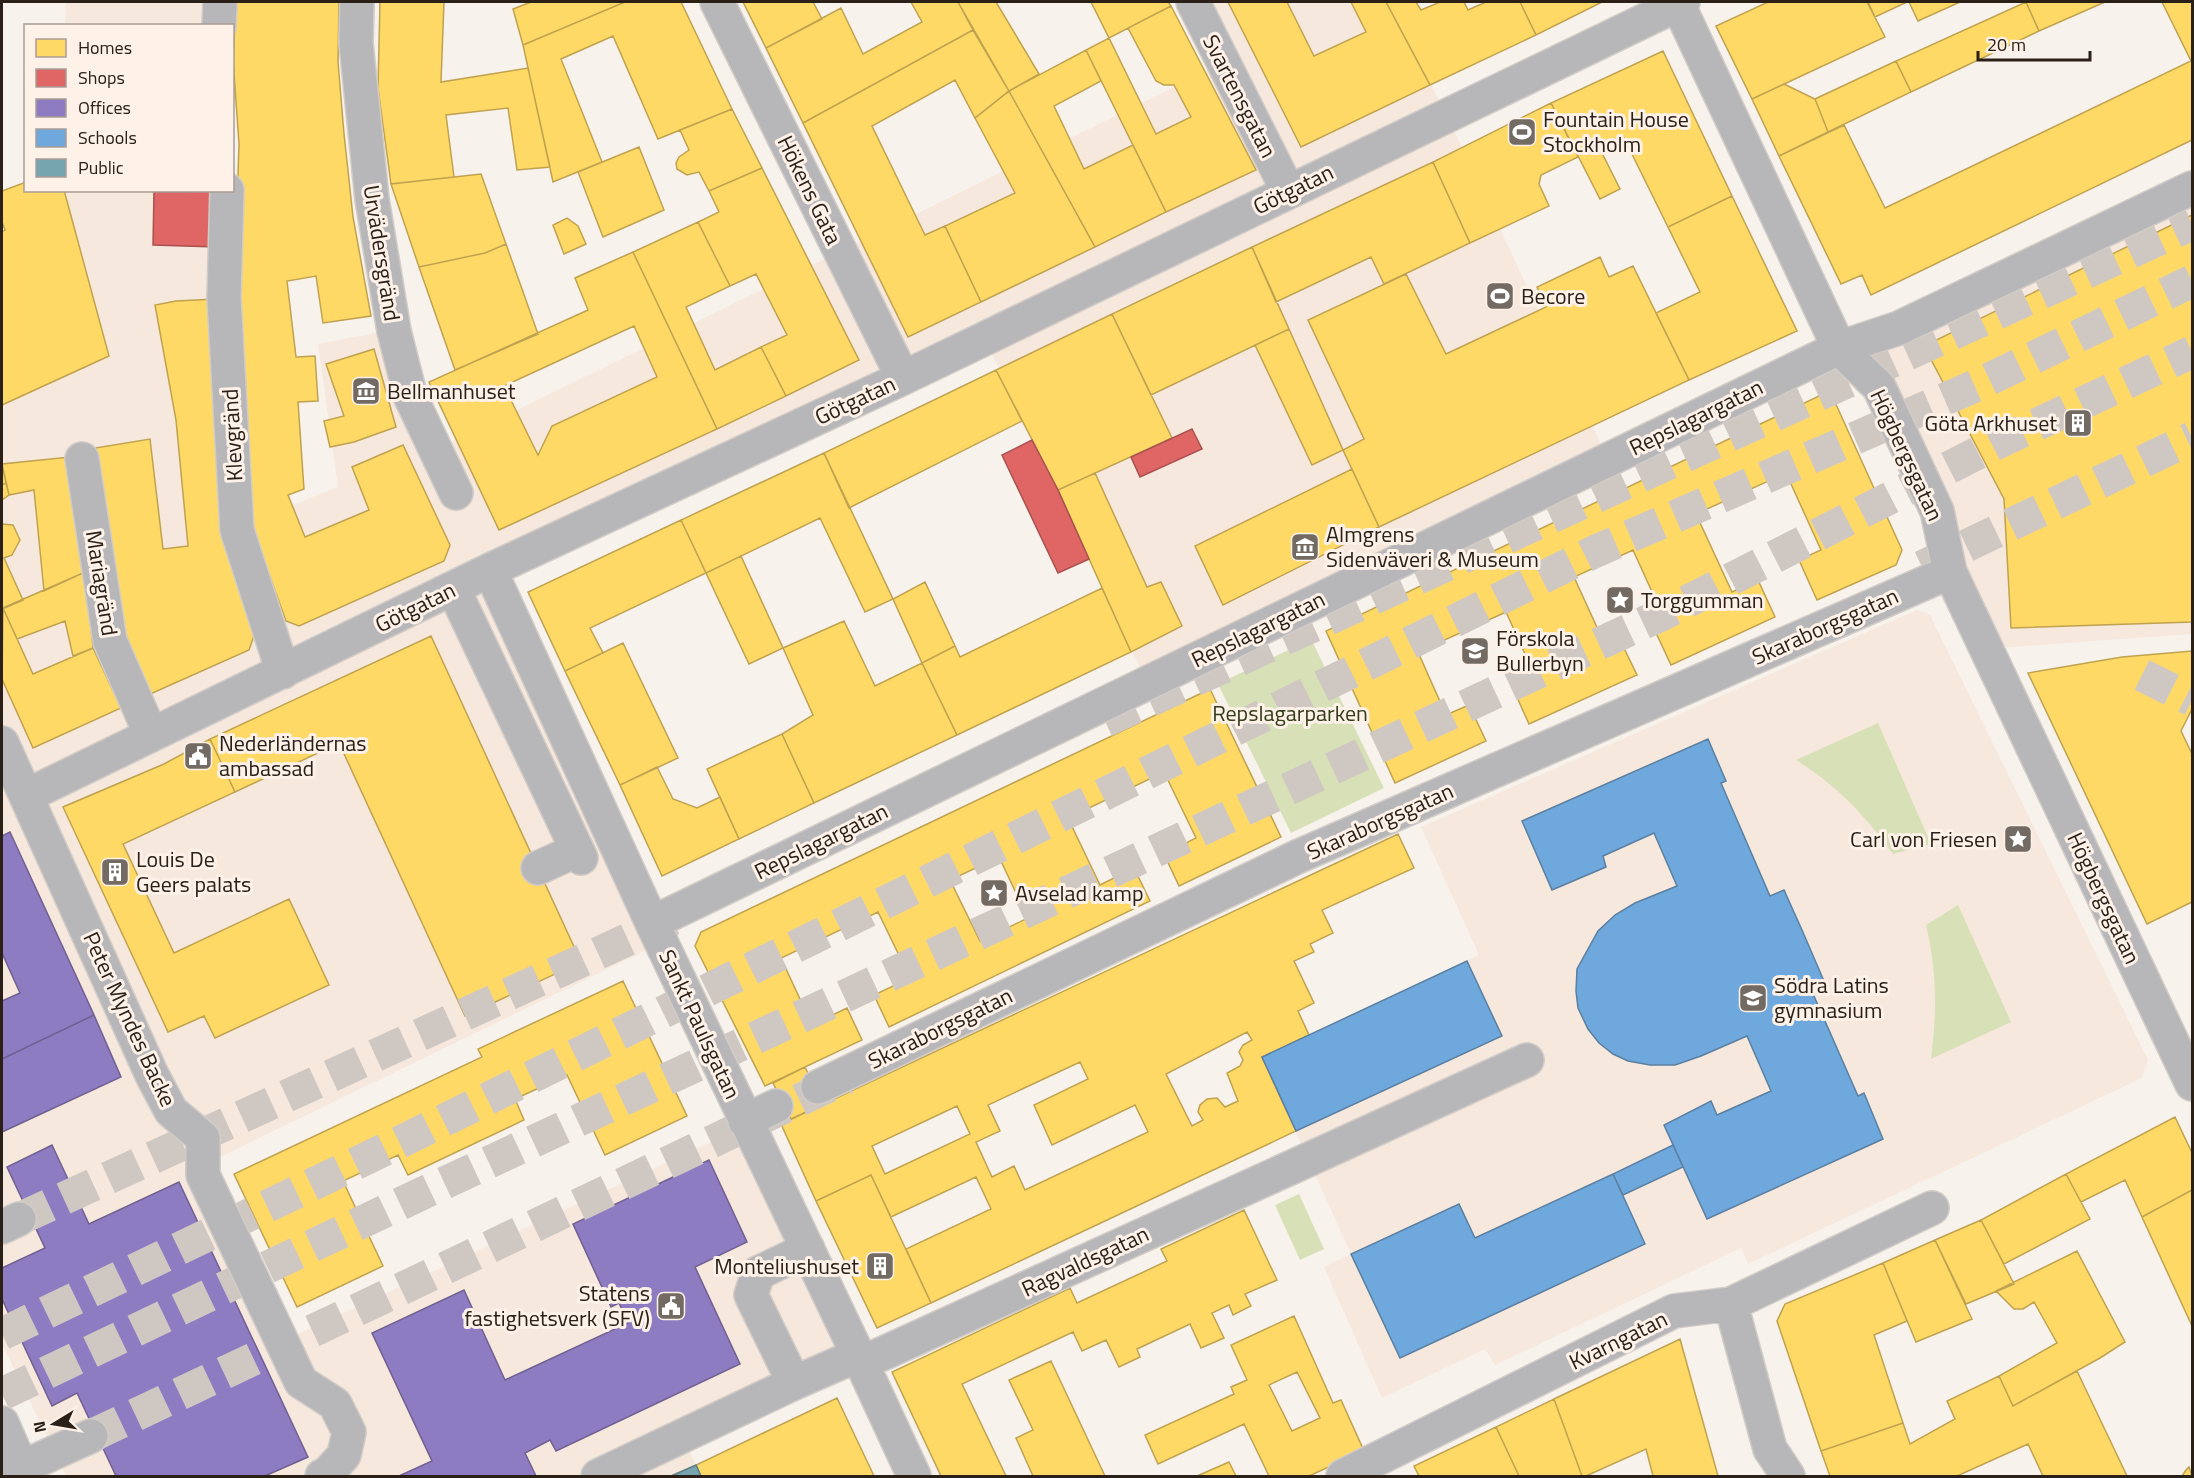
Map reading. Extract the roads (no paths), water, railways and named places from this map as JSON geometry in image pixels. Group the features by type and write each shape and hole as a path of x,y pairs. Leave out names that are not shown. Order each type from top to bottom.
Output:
{"street":[{"path":"219,24 220,2"},
{"name":"Urvädersgränd","path":"357,2 356,44 372,199 394,331 411,398 456,493"},
{"name":"Hökens Gata","path":"717,2 903,378"},
{"name":"Svartensgatan","path":"1193,2 1288,192"},
{"name":"Götgatan","path":"26,796 490,570 903,378 1679,2"},
{"name":"Högbergsgatan","path":"1679,2 1716,88 1839,348 1879,387 1937,511 1950,572 2193,1084"},
{"name":"Repslagargatan","path":"652,923 1839,348 1899,328 2193,188"},
{"name":"Klevgränd","path":"227,192 225,298 237,530 282,672"},
{"name":"Mariagränd","path":"82,459 110,641 151,735"},
{"name":"Sankt Paulsgatan","path":"490,570 652,923 914,1476"},
{"name":"Skaraborgsgatan","path":"818,1087 1297,857 1950,572"},
{"path":"453,588 579,854 538,868"},
{"name":"Peter Myndes Backe","path":"2,743 152,1075 171,1111 203,1138 203,1175 301,1382 334,1404 349,1432 344,1455 327,1474 322,1476"},
{"name":"Ragvaldsgatan","path":"794,1383 860,1359 1527,1060"},
{"path":"745,1121 776,1107"},
{"name":"Kvarngatan","path":"1343,1476 1674,1311 1731,1304 1932,1208"},
{"path":"598,1476 794,1383 751,1295 758,1273 808,1249"},
{"path":"1731,1304 1770,1449 1788,1476"},
{"path":"2,1423 16,1473 91,1436"}],"tunnel":[{"path":"1105,721 2192,224"},
{"path":"2,1334 390,1147 1596,551 1975,386 2192,281"},
{"path":"2,1394 423,1193 1663,614 1997,443 2192,352"},
{"path":"1922,567 2192,438"},
{"path":"2142,675 2192,700"},
{"path":"19,1219 679,916"},
{"path":"91,1436 846,1078"}],"place":[{"name":"Fountain House Stockholm","path":"1522,132"},
{"name":"Becore","path":"1500,296"},
{"name":"Bellmanhuset","path":"366,391"},
{"name":"Göta Arkhuset","path":"2078,423"},
{"name":"Almgrens Sidenväveri & Museum","path":"1305,547"},
{"name":"Torggumman","path":"1620,600"},
{"name":"Förskola Bullerbyn","path":"1475,651"},
{"name":"Nederländernas ambassad","path":"198,756"},
{"name":"Carl von Friesen","path":"2018,839"},
{"name":"Louis De Geers palats","path":"115,872"},
{"name":"Avselad kamp","path":"994,893"},
{"name":"Södra Latins gymnasium","path":"1753,998"},
{"name":"Monteliushuset","path":"880,1266"},
{"name":"Statens fastighetsverk (SFV)","path":"671,1306"}],"park label":[{"name":"Repslagarparken","path":"1290,713"}]}
